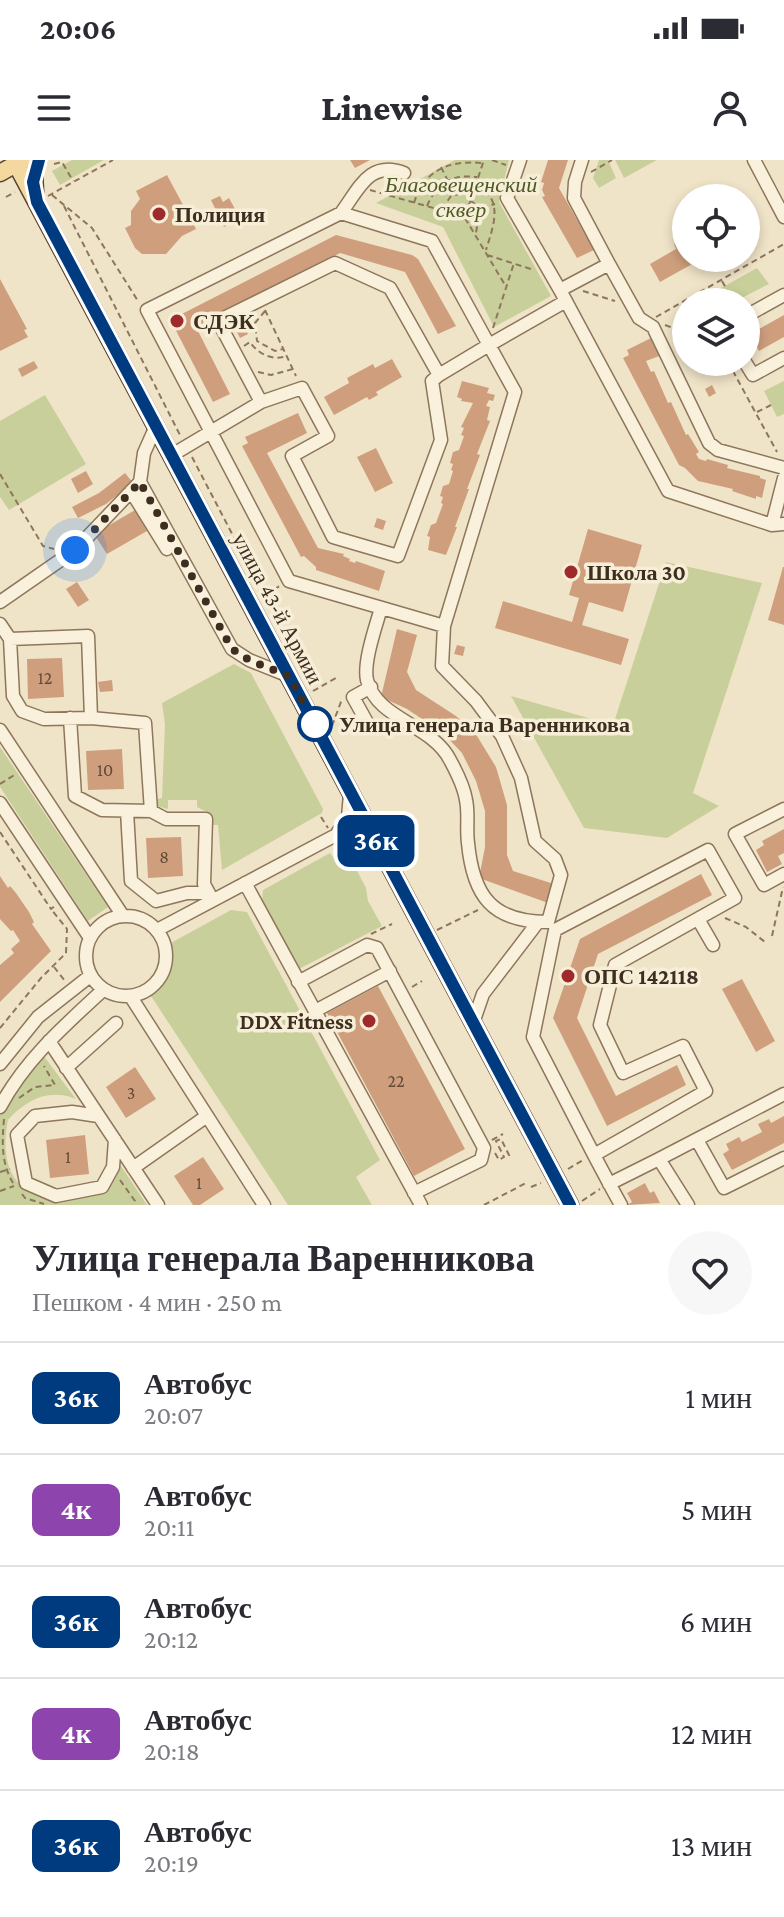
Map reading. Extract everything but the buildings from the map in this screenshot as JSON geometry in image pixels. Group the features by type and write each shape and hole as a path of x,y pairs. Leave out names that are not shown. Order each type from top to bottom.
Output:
{"main road":[{"name":"улица 43-й Армии","path":"38,160 33,182 156,426 177,453 289,676 473,1023 574,1204"},
{"name":"улица 43-й Армии","path":"18,161 43,198"},
{"path":"0,173 18,161"}],"street":[{"path":"582,160 574,198 631,306 639,318 652,319 653,327 709,443 718,450 784,468"},
{"path":"754,160 784,217"},
{"path":"518,164 507,198 564,293 668,491 778,525 784,478"},
{"path":"404,173 384,166 369,171 341,213 147,310 289,581 444,626"},
{"path":"341,213 432,241 515,392 444,626 442,666 476,701 502,736 521,778 535,841 555,859 561,875 547,924 533,1037 621,1205"},
{"path":"261,402 218,321 335,263 390,288 439,375"},
{"path":"177,453 261,402 302,388 328,436 292,456 333,537 398,556 441,440 432,381 609,264"},
{"path":"760,308 784,295"},
{"path":"760,371 784,358"},
{"path":"0,602 75,550 135,486 144,453 156,426"},
{"path":"135,486 167,549"},
{"path":"135,486 232,649 249,660 289,676"},
{"path":"381,608 367,666 367,680 382,704 432,738 448,757 466,799 468,843 479,893 506,916 547,924"},
{"path":"0,624 10,639 13,696 22,711 44,719 91,718 145,723 151,811"},
{"path":"10,639 88,636 91,718"},
{"path":"369,726 353,697 371,687"},
{"path":"70,718 75,796 102,810 151,811 166,819 206,819 204,884 211,897"},
{"path":"0,730 123,916"},
{"path":"336,835 348,817 350,791"},
{"path":"0,803 4,819 90,938"},
{"path":"784,809 735,834 764,885 784,874"},
{"path":"127,811 131,881 156,901 187,893 211,897"},
{"path":"157,930 211,897 245,883 336,835 358,835 380,848"},
{"path":"473,1023 487,988 547,924 708,850 735,898 615,965 600,1025 623,1073 683,1046 706,1091 594,1155"},
{"path":"245,883 298,982 417,1199 481,1160 484,1148 377,948 367,945 298,982"},
{"path":"123,916 135,917 157,930 167,952 161,977 143,994 121,997 103,990 90,976 86,950 90,938 103,923 123,916"},
{"path":"698,919 713,945"},
{"path":"315,1011 390,971"},
{"path":"0,1064 38,1017 90,976"},
{"path":"455,988 465,992 487,988"},
{"path":"2,1112 11,1087 49,1041 103,990"},
{"path":"131,997 264,1205"},
{"path":"66,1068 116,1023"},
{"path":"49,1041 158,1205"},
{"path":"609,1184 784,1094"},
{"path":"98,1116 72,1112 35,1116 17,1135 26,1182 56,1196 102,1187 113,1167 115,1140"},
{"path":"133,1168 207,1116"},
{"path":"697,1140 724,1188 784,1158"},
{"path":"659,1159 688,1205"},
{"path":"246,1205 257,1193"}],"path":[{"path":"52,160 54,164 62,162 74,182"},
{"path":"43,198 113,160"},
{"path":"492,160 494,163 518,164"},
{"path":"575,185 581,177 612,160"},
{"path":"414,203 426,178 441,166 461,161 484,162 465,217"},
{"path":"441,166 455,194"},
{"path":"427,206 432,194 447,180 460,176 478,177"},
{"path":"475,186 488,193 495,204 495,220 486,253"},
{"path":"360,187 465,217 506,287"},
{"path":"441,210 455,194 474,191"},
{"path":"43,198 64,206 92,228 135,298 147,310"},
{"path":"470,201 480,208 495,204"},
{"path":"64,206 177,453 264,595"},
{"path":"475,235 480,208"},
{"path":"652,319 784,245"},
{"path":"486,253 551,275"},
{"path":"489,345 514,263"},
{"path":"722,280 726,288"},
{"path":"564,293 631,306"},
{"path":"283,349 272,350 257,341 255,323 265,310 302,388"},
{"path":"652,319 672,328"},
{"path":"240,348 257,338"},
{"path":"250,342 269,357 279,359 287,356"},
{"path":"269,357 272,350"},
{"path":"250,365 271,375 293,369"},
{"path":"736,376 778,454 784,449"},
{"path":"756,413 771,405"},
{"path":"0,474 43,546 63,552 75,550"},
{"path":"257,599 289,581"},
{"path":"307,694 336,678"},
{"path":"0,832 67,929 66,953 0,1028"},
{"path":"772,936 784,885"},
{"path":"51,909 64,900"},
{"path":"433,932 490,905"},
{"path":"712,911 746,927 765,942"},
{"path":"408,989 422,981"},
{"path":"0,1128 2,1112"},
{"path":"490,1141 503,1134"},
{"path":"494,1151 499,1160 504,1157 496,1141 501,1139 509,1155 513,1153"},
{"path":"561,1172 594,1155"},
{"path":"0,1191 26,1182"},
{"path":"484,1205 528,1182"},
{"path":"574,1204 609,1184"}],"green space":[{"path":"72,160 104,160 60,185 52,171"},
{"name":"Благовещенский сквер","path":"455,160 509,160 499,202 551,296 494,327 443,227 376,203"},
{"path":"599,160 608,160 616,178 599,188 593,178"},
{"path":"615,160 657,160 624,178"},
{"path":"750,272 760,272 769,284 760,289 721,288"},
{"path":"784,381 784,414 777,417 764,391"},
{"path":"45,395 86,464 9,510 0,497 0,421"},
{"path":"666,562 762,583 693,793 719,806 667,838 584,828 511,696 613,725"},
{"path":"234,664 251,673 323,809 322,813 222,870 218,825 213,825 209,813 197,807 197,800 168,800 168,809 157,806 157,799 162,798 165,724 162,703"},
{"path":"0,747 108,907 88,921 0,787"},
{"path":"330,853 335,860 350,857 382,926 299,969 262,901 263,890"},
{"path":"231,910 247,912 380,1160 356,1177 372,1205 288,1205 151,996 168,973 171,960 169,944"},
{"path":"43,1055 76,1099 57,1095 39,1098 22,1107 8,1120 8,1162 18,1183 40,1197 68,1199 106,1189 121,1166 147,1205 0,1205 0,1115"}],"bus line":[{"name":"36к","path":"39,160 33,182 37,202 570,1205"}],"place":[{"name":"Полиция","path":"159,214"},
{"name":"СДЭК","path":"177,321"},
{"name":"Школа 30","path":"571,572"},
{"name":"Улица генерала Варенникова","path":"315,724"},
{"name":"ОПС 142118","path":"568,976"},
{"name":"DDX Fitness","path":"369,1021"}],"route":[{"path":"75,550 140,482 232,649 274,672 289,676 315,724"}]}
